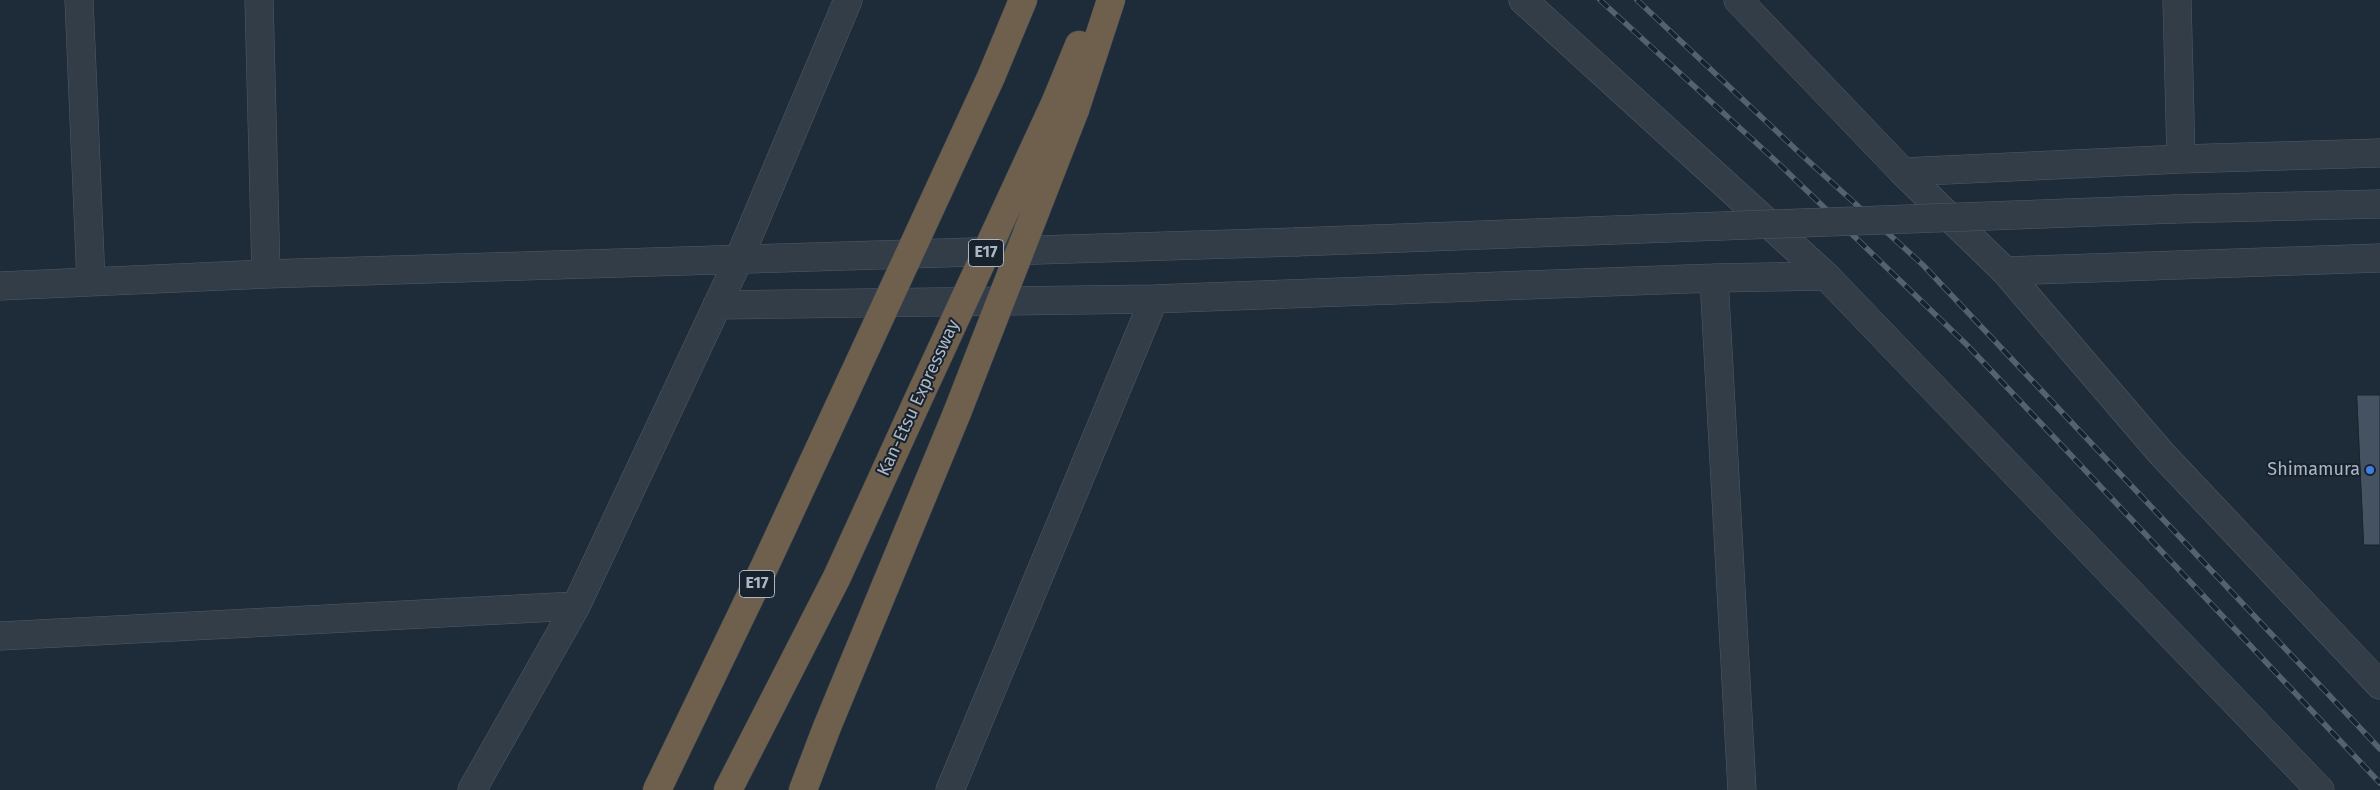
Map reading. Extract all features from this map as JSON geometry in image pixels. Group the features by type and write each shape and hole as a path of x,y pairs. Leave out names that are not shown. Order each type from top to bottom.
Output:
{"highway":[{"name":"E17","path":"659,785 853,376 991,77 1023,0"},
{"name":"Kan-Etsu Expressway","path":"728,790 837,577 916,404 1065,106 1097,0"},
{"path":"803,790 827,727 957,414 1065,106 1111,0"}],"street":[{"path":"79,0 90,282"},
{"path":"259,0 266,274"},
{"path":"472,790 576,606 738,261 848,0"},
{"path":"1523,0 1826,276 2320,790"},
{"path":"1738,0 1903,172 2005,271 2161,453 2380,685"},
{"path":"2178,0 2181,159"},
{"path":"1903,172 2181,159 2380,153"},
{"path":"0,286 266,274 738,261 2175,209 2380,204"},
{"path":"2005,271 2380,258"},
{"path":"717,305 1154,299 1714,278 1826,276"},
{"path":"1714,278 1742,790"},
{"path":"950,790 1154,299"},
{"path":"0,636 576,606"}],"building":[{"name":"Shimamura","path":"2357,395 2380,395 2380,545 2364,545"}],"railway":[{"path":"1600,0 1777,162 1968,346 2380,783"},
{"path":"1637,0 1805,158 1923,265 2380,749"}],"place":[{"name":"Shimamura","path":"2370,470"}]}
